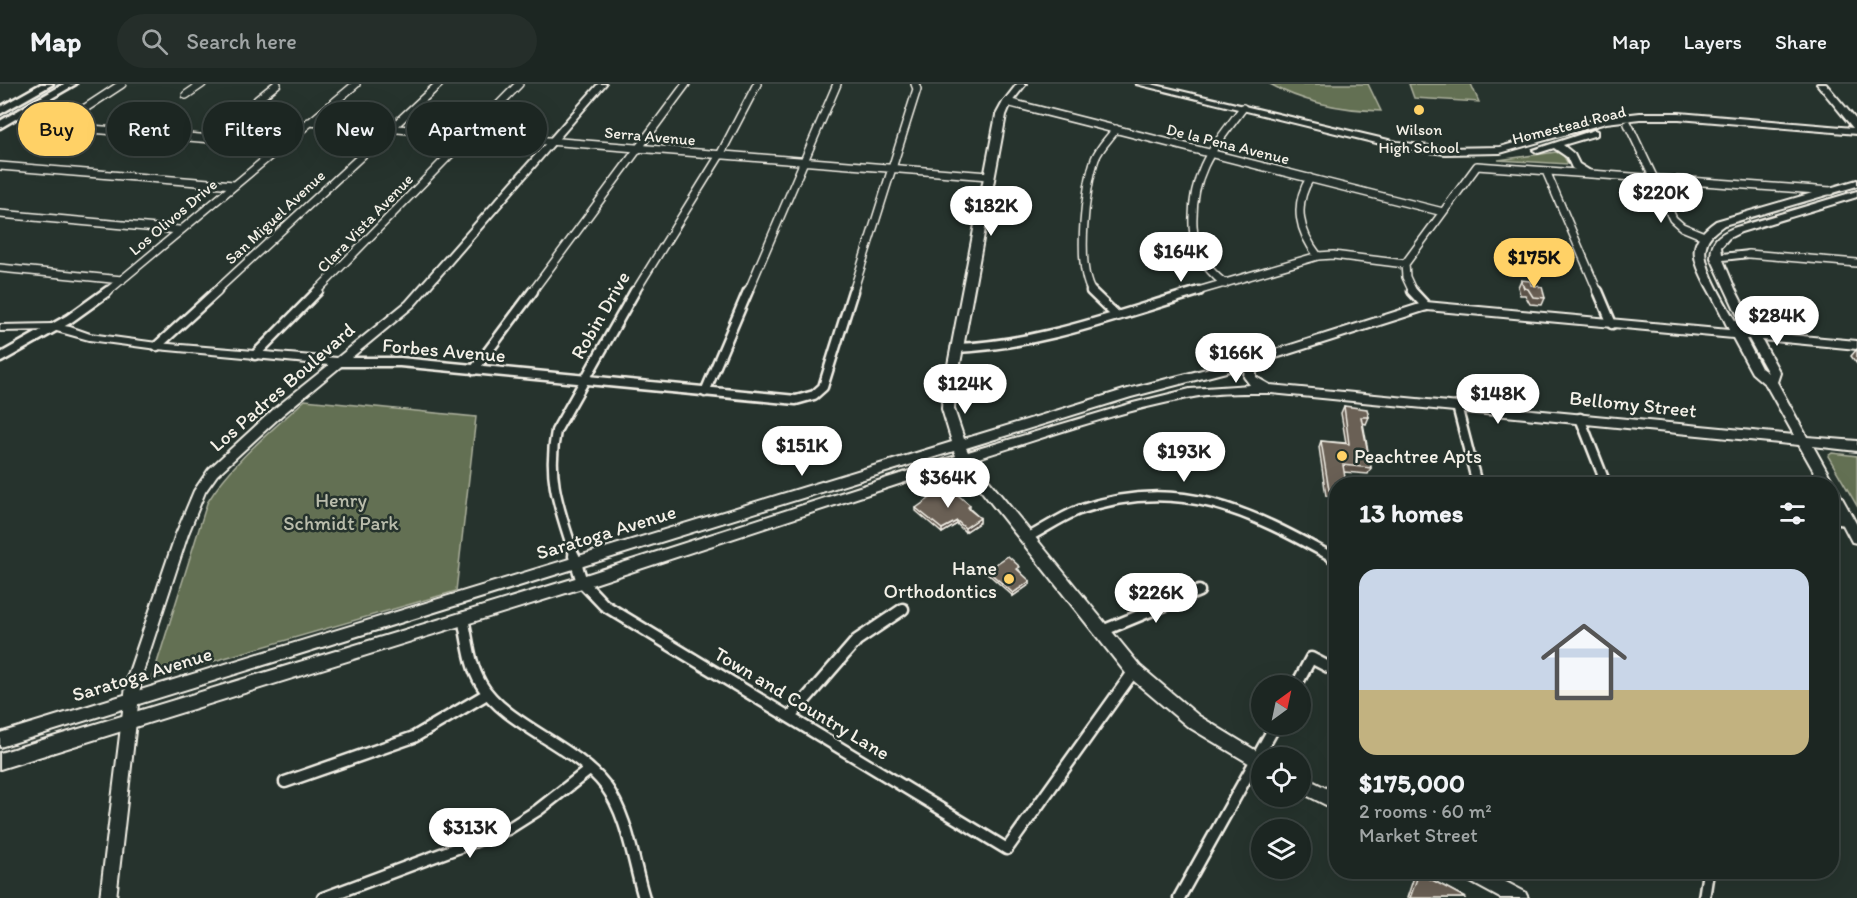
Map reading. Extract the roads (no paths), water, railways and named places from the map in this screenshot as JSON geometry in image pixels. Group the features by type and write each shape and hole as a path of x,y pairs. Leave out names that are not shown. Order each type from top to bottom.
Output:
{"highway":[{"path":"0,111 48,84"},
{"path":"0,126 70,84"}],"main road":[{"path":"1022,84 1007,102 1001,115 987,176 956,348 948,409 960,452 1134,671 1192,721 1251,756"},
{"name":"Homestead Road","path":"1140,84 1429,153 1485,157 1531,152 1628,124 1679,123 1856,131"},
{"path":"1821,84 1856,131"},
{"name":"Homestead Road","path":"1397,145 1471,152 1500,150 1605,120 1656,115 1856,131"},
{"path":"1548,138 1582,156"},
{"path":"1578,138 1576,143 1589,174"},
{"path":"1558,145 1571,156 1575,166 1589,174"},
{"path":"1823,477 1771,382 1756,370 1701,264 1698,251 1704,236 1714,227 1730,220 1857,183"},
{"path":"1771,382 1774,373 1722,275 1716,258 1716,247 1737,230 1856,195"},
{"path":"1716,258 1749,254"},
{"path":"1426,306 1857,345"},
{"name":"Saratoga Avenue","path":"0,761 582,582 1128,393 1256,360 1426,306"},
{"path":"1256,360 1248,369 1250,377 1261,386 1271,389"},
{"path":"1226,368 1236,378 1229,388"},
{"name":"Bellomy Street","path":"1190,393 1229,388 1271,389 1857,446"},
{"name":"Saratoga Avenue","path":"0,740 576,564 960,452 1190,393"},
{"path":"1839,506 1857,538"},
{"path":"1311,789 1329,798"},
{"path":"1482,879 1519,898"}],"street":[{"path":"123,84 61,124 67,127 203,138"},
{"path":"186,95 202,84"},
{"path":"257,100 277,84"},
{"name":"Los Olivos Drive","path":"303,127 356,84"},
{"name":"San Miguel Avenue","path":"395,124 439,84"},
{"name":"Clara Vista Avenue","path":"501,102 519,84"},
{"name":"Los Padres Boulevard","path":"108,898 134,678 182,534 200,491 213,472 237,448 292,399 390,322 424,290 602,84"},
{"path":"474,370 686,84"},
{"name":"Robin Drive","path":"582,582 553,486 551,455 556,431 582,381 655,256 720,155 757,84"},
{"path":"705,392 837,84"},
{"path":"892,168 917,89 915,84"},
{"name":"De la Pena Avenue","path":"1007,102 1443,212"},
{"path":"1225,284 1205,266 1196,248 1193,211 1196,180 1210,153 1243,108"},
{"name":"Serra Avenue","path":"309,122 315,123"},
{"path":"1628,124 1652,172 1651,178 1675,222 1704,236"},
{"path":"1116,129 1100,150 1091,170 1083,270 1090,291 1099,302 1117,316"},
{"name":"Serra Avenue","path":"547,142 987,176"},
{"name":"Los Olivos Drive","path":"0,358 88,307 269,156"},
{"name":"San Miguel Avenue","path":"157,346 361,156"},
{"name":"Clara Vista Avenue","path":"255,355 449,156"},
{"path":"0,166 234,184"},
{"path":"1426,306 1407,286 1404,274 1405,264 1474,168 1486,166 1831,191"},
{"name":"Forbes Avenue","path":"0,328 52,327 89,337 157,346 340,362 400,362 796,400 814,395 823,387 892,168"},
{"path":"1546,171 1612,324"},
{"path":"1310,178 1303,188 1299,202 1300,230 1318,256"},
{"path":"0,214 179,230"},
{"path":"1749,254 1857,262"},
{"path":"956,348 1025,341 1318,256 1333,255 1405,264"},
{"path":"0,268 122,280"},
{"path":"1457,406 1475,477"},
{"path":"1580,418 1603,477"},
{"path":"1027,538 1078,510 1102,502 1134,495 1170,495 1199,498 1238,509 1329,555"},
{"path":"1839,520 1847,521"},
{"name":"Town and Country Lane","path":"582,582 604,605 1007,849 1134,671"},
{"path":"1102,631 1199,591"},
{"path":"790,717 857,640 903,609"},
{"path":"463,618 469,659 487,694 589,770 614,799 644,898"},
{"path":"1302,675 1311,658 1329,667"},
{"path":"285,782 414,737 487,694"},
{"path":"323,898 508,829 538,810 589,770"},
{"path":"1179,898 1251,775"},
{"path":"1704,898 1707,879"}],"waterway":[{"path":"0,119 59,84"}],"place":[{"name":"Wilson High School","path":"1419,110"},
{"name":"Peachtree Apts","path":"1342,456"},
{"name":"Hane Orthodontics","path":"1009,579"}],"park label":[{"name":"Henry Schmidt Park","path":"341,512"}]}
